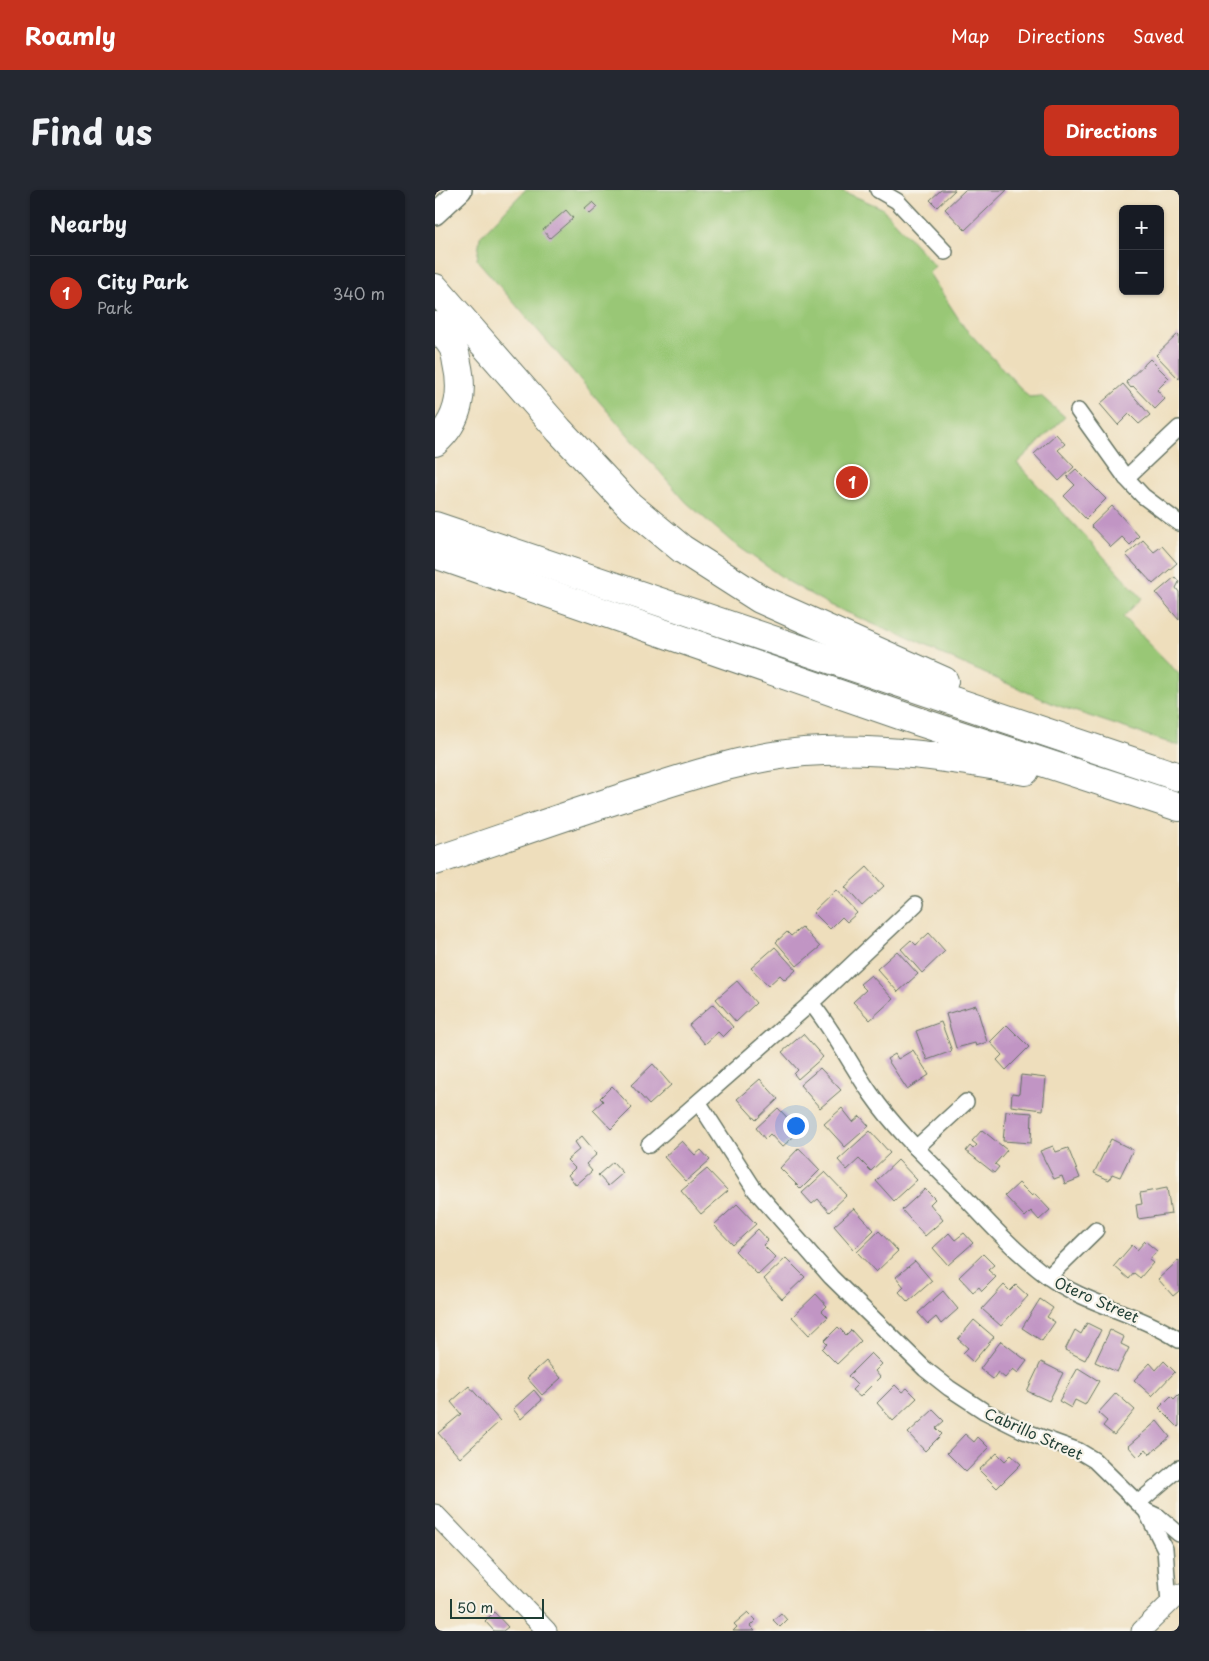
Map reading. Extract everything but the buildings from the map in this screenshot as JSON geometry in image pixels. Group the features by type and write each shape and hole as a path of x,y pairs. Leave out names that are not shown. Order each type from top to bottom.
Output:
{"highway":[{"path":"435,288 559,430 629,505 682,549 760,599 977,695 1036,728"},
{"path":"435,326 451,344 459,368 461,392 457,414 445,433 435,442"},
{"path":"435,526 1179,777"},
{"path":"435,554 920,722 1179,807"},
{"path":"435,570 570,601"},
{"path":"435,861 704,771 747,760 805,752 879,752 974,762 1125,789"}],"main road":[{"path":"435,214 461,190"}],"street":[{"path":"878,190 897,201 945,252"},
{"path":"1078,412 1125,478 1143,496 1179,523"},
{"path":"1125,478 1179,428"},
{"path":"649,1145 811,1003 916,904"},
{"name":"Otero Street","path":"811,1003 827,1023 870,1094 890,1120 1019,1252 1049,1277 1088,1298 1137,1317 1179,1340"},
{"path":"916,1148 966,1102"},
{"name":"Cabrillo Street","path":"699,1103 755,1190 831,1277 918,1362 949,1388 1005,1422 1079,1451 1102,1467 1142,1508 1165,1549 1174,1599"},
{"path":"1049,1277 1096,1230"},
{"path":"1142,1508 1179,1468"},
{"name":"Cabrillo Street","path":"1142,1508 1159,1516 1179,1534"},
{"path":"435,1514 547,1631"},
{"path":"1141,1631 1174,1599"}],"green space":[{"path":"525,190 840,190 882,208 935,266 929,273 964,327 1029,397 1041,396 1065,417 1017,463 1142,598 1123,617 1179,674 1179,746 1056,705 828,604 789,582 732,542 686,502 477,260 480,237"}],"place":[{"name":"City Park","path":"852,482"}]}
